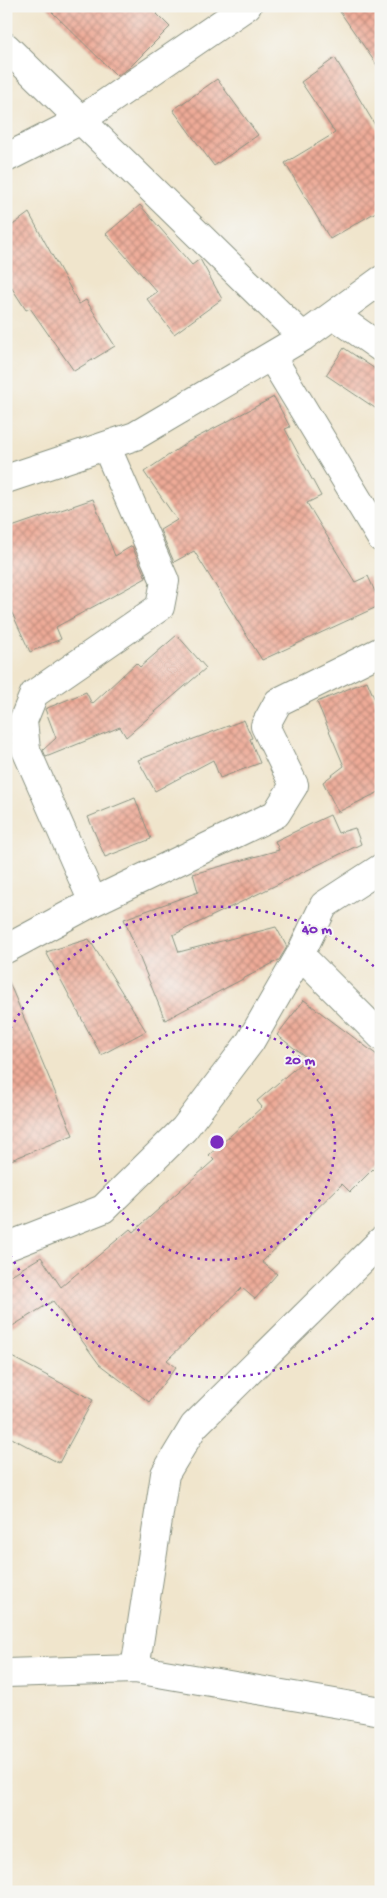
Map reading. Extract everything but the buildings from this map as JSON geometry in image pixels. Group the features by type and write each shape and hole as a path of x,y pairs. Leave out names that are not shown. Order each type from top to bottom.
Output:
{"street":[{"path":"6,158 81,120 247,6"},
{"path":"6,47 303,337"},
{"path":"6,479 135,436 303,337 381,280"},
{"path":"334,315 381,348"},
{"path":"271,356 381,538"},
{"path":"93,902 26,750 23,721 34,694 160,607 164,581 106,446"},
{"path":"6,949 93,902 276,814 294,784 265,726 278,702 381,651"},
{"path":"6,1247 103,1209 184,1129 250,1042 300,955 324,905 381,868"},
{"path":"300,955 381,1036"},
{"path":"135,1669 165,1474 194,1426 381,1241"},
{"path":"6,1673 135,1669 381,1711"}]}
